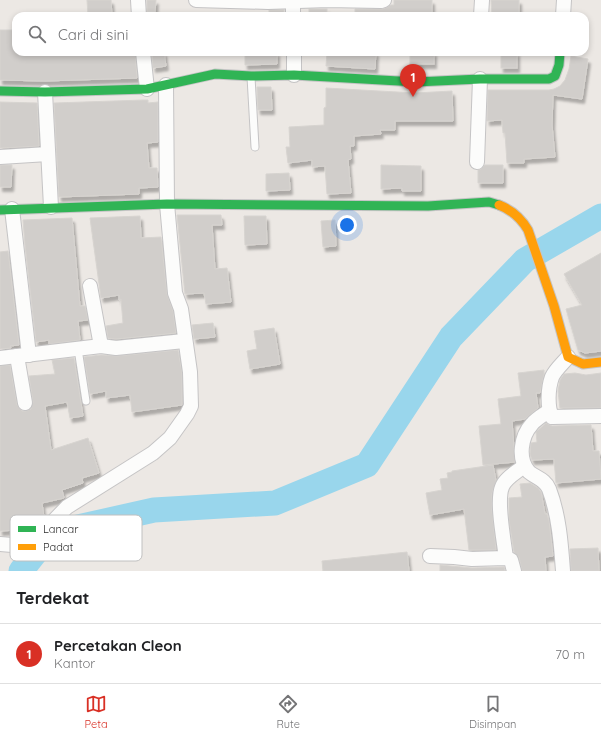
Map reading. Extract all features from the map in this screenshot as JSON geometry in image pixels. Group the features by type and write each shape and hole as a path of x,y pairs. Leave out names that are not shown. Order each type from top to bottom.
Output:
{"street":[{"path":"138,0 139,12"},
{"path":"196,0 268,2 384,0"},
{"path":"481,12 482,0"},
{"path":"563,12 564,0"},
{"path":"293,1 293,12"},
{"path":"142,56 146,89"},
{"path":"294,56 294,75"},
{"path":"0,91 46,92 146,89 215,74 251,76 294,75 416,82 552,78 555,76 559,56"},
{"path":"477,162 480,79"},
{"path":"59,515 67,507 152,453 170,438 188,414 191,406 190,372 184,341 181,309 175,293 167,204 166,85"},
{"path":"46,92 51,207"},
{"path":"0,157 48,154"},
{"path":"25,403 23,356 6,209 167,204 428,206 489,202 498,204 511,210 523,222 531,238 545,276 568,357 577,364 601,362"},
{"path":"90,286 100,346"},
{"path":"0,358 78,348 100,346 116,348 184,341"},
{"path":"568,357 553,376 549,389 549,411 552,417 601,416"},
{"path":"549,411 532,423 524,436 522,448 524,466 530,473 544,481 548,487 555,506 563,571"},
{"path":"506,558 500,507 501,488 510,477 524,466"},
{"path":"0,544 10,545"},
{"path":"430,556 454,557 472,560 506,558 511,560 514,571"}],"lane":[{"path":"251,76 255,147"},
{"path":"78,348 86,401"}],"building":[{"path":"87,0 111,0 112,12 88,12"},
{"path":"147,0 156,0 155,12 147,12"},
{"path":"394,0 432,0 432,12 355,12 355,9 383,9 394,5"},
{"path":"491,0 519,0 519,12 492,12"},
{"path":"309,9 327,9 327,12 309,12"},
{"path":"269,10 284,10 284,12 269,12"},
{"path":"0,30 12,30 12,56 135,56 137,78 45,81 0,80"},
{"path":"152,56 165,56 166,66 153,68"},
{"path":"245,56 277,56 277,64 245,65"},
{"path":"327,56 376,56 375,69 326,66"},
{"path":"410,56 434,56 434,64 410,64"},
{"path":"501,56 517,56 517,68 501,68"},
{"path":"571,56 588,59 582,99 553,95 552,125 555,157 524,159 524,163 507,163 505,133 503,133 502,120 487,121 488,90 554,89 560,86 565,80 569,69"},
{"path":"257,87 271,87 272,110 258,110"},
{"path":"326,88 415,93 452,91 453,121 395,121 395,130 380,130 381,134 354,136 354,146 350,146 351,159 348,160 351,193 327,194 325,166 312,167 312,160 288,163 286,147 290,147 289,127 324,125"},
{"path":"148,100 148,103 158,102 158,142 147,143 149,168 157,168 158,187 139,188 139,194 59,197 54,103"},
{"path":"0,102 37,103 39,146 0,148"},
{"path":"0,165 12,165 11,187 0,187"},
{"path":"381,165 421,166 421,191 402,191 402,188 381,189"},
{"path":"485,165 503,165 503,183 478,183 478,170"},
{"path":"289,173 290,190 266,191 266,174"},
{"path":"177,215 221,215 222,225 212,225 215,269 227,268 231,302 206,304 204,293 185,294"},
{"path":"140,216 141,238 161,237 167,294 173,311 176,333 116,339 108,338 106,326 123,323 121,299 119,300 119,295 101,298 90,218"},
{"path":"244,216 266,216 267,244 245,245"},
{"path":"72,218 80,306 85,306 88,320 78,321 80,340 49,344 49,340 36,342 23,220"},
{"path":"335,220 336,246 323,247 321,221"},
{"path":"8,251 19,345 10,346 11,348 0,349 0,252"},
{"path":"601,253 601,351 585,353 578,350 566,309 582,305 564,274"},
{"path":"213,323 215,337 194,339 192,325"},
{"path":"274,328 280,364 250,369 247,351 257,349 254,331"},
{"path":"178,350 182,373 182,405 132,412 130,395 106,398 106,391 90,394 84,357 101,355 117,356"},
{"path":"74,358 83,416 70,418 67,402 45,406 51,450 88,438 99,473 82,478 83,483 62,490 64,498 42,503 44,515 10,515 10,530 0,531 0,366 10,365 17,405 22,411 26,411 31,409 33,402 29,376 55,374 52,360"},
{"path":"544,370 540,393 536,393 538,408 525,419 512,421 515,462 483,465 479,426 501,424 498,399 521,396 518,373"},
{"path":"575,373 586,375 601,373 601,408 560,408 558,391 560,380 564,374"},
{"path":"546,423 552,426 591,425 593,451 599,451 601,479 556,483 554,459 532,460 530,454 531,443 537,442 536,432"},
{"path":"493,465 496,481 492,493 492,511 496,550 469,550 464,509 430,515 426,493 442,490 440,479 448,478 447,473"},
{"path":"530,483 541,492 545,514 547,514 549,521 553,556 545,557 546,571 522,571 519,557 514,552 509,520 509,498 522,497 520,484"},
{"path":"598,548 599,571 571,571 570,549"},
{"path":"407,552 409,571 323,571 322,561"},
{"path":"440,565 472,568 504,567 505,571 440,571"}],"waterway":[{"path":"132,515 154,510 275,503 367,465 451,337 525,260 601,216"},
{"path":"21,571 29,561"}],"traffic: fast":[{"path":"0,91 45,92 147,89 215,74 251,76 294,75 416,82 480,79 549,79 555,76 559,65 560,56"},
{"path":"0,210 167,204 428,206 489,202 499,205"}],"traffic: slow":[{"path":"499,205 516,215 528,230 554,306 568,357 583,364 601,362"}],"place":[{"name":"Percetakan Cleon","path":"413,97"}]}
